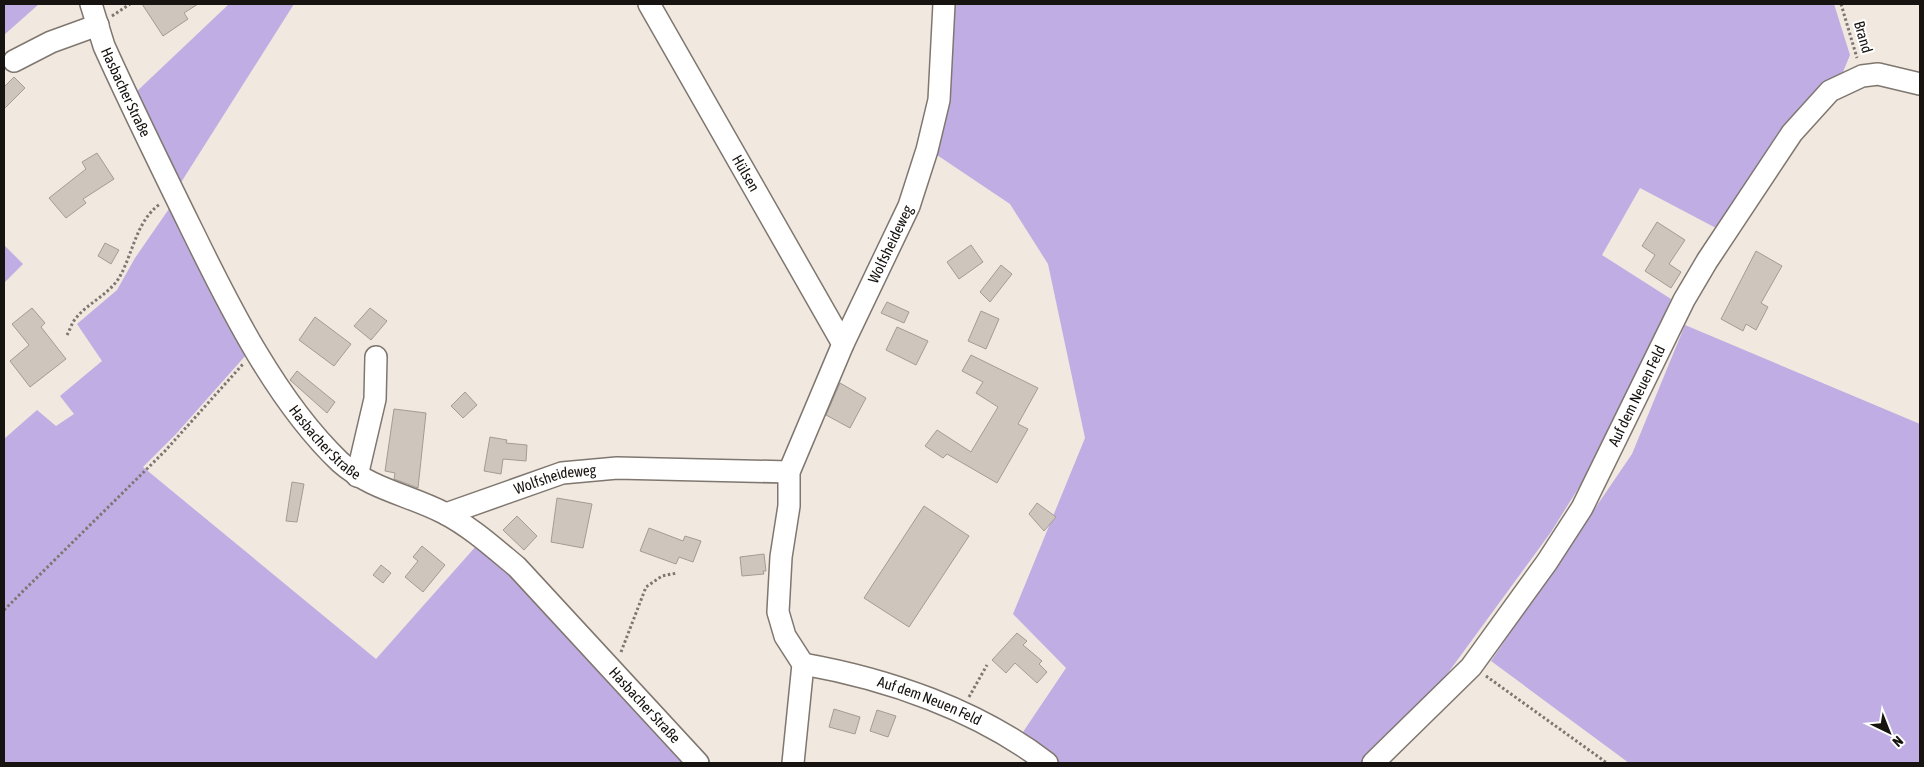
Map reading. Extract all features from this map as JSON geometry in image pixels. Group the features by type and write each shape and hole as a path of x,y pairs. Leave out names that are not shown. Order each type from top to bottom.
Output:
{"street":[{"name":"Hasbacher Straße","path":"91,4 104,46 222,291 256,351 320,440 357,476 446,514 483,538 517,567 698,763"},
{"name":"Hülsen","path":"649,4 843,344"},
{"name":"Wolfsheideweg","path":"802,664 784,636 778,612 781,557 789,506 789,472 843,344 909,206 927,150 939,100 944,4"},
{"path":"14,61 51,42 98,25"},
{"name":"Auf dem Neuen Feld","path":"1373,763 1471,667 1547,562 1582,508 1680,308 1707,261 1792,133 1830,91 1862,76 1878,74 1920,84"},
{"path":"357,476 375,399 376,357"},
{"name":"Wolfsheideweg","path":"446,514 562,473 617,468 789,472"},
{"path":"793,763 802,664"},
{"name":"Auf dem Neuen Feld","path":"802,664 844,671 960,712 992,727 1047,763"}],"path":[{"name":"Brand","path":"1841,4 1862,76"},
{"path":"67,335 75,318 112,287 119,278 142,225 153,209 174,194"},
{"path":"4,610 165,450 256,351"},
{"path":"614,672 646,586 662,576 676,573"},
{"path":"960,712 987,665"},
{"path":"1471,667 1511,692 1607,763"}],"shaded area":[{"path":"4,4 39,4 4,35"},
{"path":"229,4 294,4 180,184 134,94"},
{"path":"954,4 1834,4 1850,55 1843,72 1824,85 1716,228 1640,188 1602,255 1671,299 1611,436 1551,532 1434,692 1361,763 1057,763 1021,735 1066,668 1013,614 1085,438 1048,264 1010,204 937,155 948,102"},
{"path":"171,206 246,355 176,434 143,467 376,659 477,545 530,593 685,763 4,763 4,439 37,410 56,426 74,414 60,396 102,361 77,324 117,290 135,258"},
{"path":"4,245 23,264 4,283"},
{"path":"1685,325 1920,424 1920,763 1629,763 1491,661 1632,454"}],"building":[{"path":"142,4 198,4 184,13 188,19 163,36"},
{"path":"14,77 25,88 4,109 4,87"},
{"path":"97,153 114,179 83,199 86,203 66,218 49,198 86,169 82,162"},
{"path":"1657,222 1685,240 1669,264 1681,272 1671,288 1645,271 1655,255 1642,246"},
{"path":"105,243 119,250 111,264 98,256"},
{"path":"971,245 983,262 959,279 947,262"},
{"path":"1756,251 1782,266 1761,303 1768,307 1756,330 1746,324 1743,331 1721,319"},
{"path":"1001,265 1012,274 990,302 980,292"},
{"path":"887,302 909,312 904,323 881,313"},
{"path":"32,308 45,323 41,327 66,359 30,387 10,361 29,345 12,324"},
{"path":"370,308 387,321 371,340 354,326"},
{"path":"981,311 999,319 986,349 968,341"},
{"path":"315,317 351,344 334,366 299,340"},
{"path":"897,327 928,341 916,365 886,350"},
{"path":"971,355 1038,388 1018,424 1028,429 997,483 947,454 943,458 925,446 937,430 971,452 998,407 976,393 983,382 962,371"},
{"path":"297,371 335,402 327,413 290,380"},
{"path":"840,383 866,398 850,428 826,415"},
{"path":"465,392 477,405 463,418 451,406"},
{"path":"394,409 426,413 418,488 394,479 395,473 385,471"},
{"path":"490,437 507,440 506,443 527,445 526,461 503,459 501,474 484,471"},
{"path":"292,482 304,484 297,522 286,521"},
{"path":"557,498 592,504 583,548 551,542"},
{"path":"1037,503 1056,517 1044,531 1029,514"},
{"path":"924,506 969,536 909,627 864,598"},
{"path":"517,516 537,536 524,550 503,530"},
{"path":"649,528 683,541 685,536 701,541 693,562 679,557 676,564 640,551"},
{"path":"422,546 445,565 423,592 405,577 418,561 413,557"},
{"path":"764,554 766,571 763,571 764,574 742,576 740,557"},
{"path":"381,565 391,573 383,583 373,575"},
{"path":"1017,633 1027,641 1023,645 1042,661 1039,664 1047,672 1037,683 1015,663 1006,673 992,660"},
{"path":"834,709 860,717 855,734 829,727"},
{"path":"877,710 896,716 888,737 870,731"}]}
